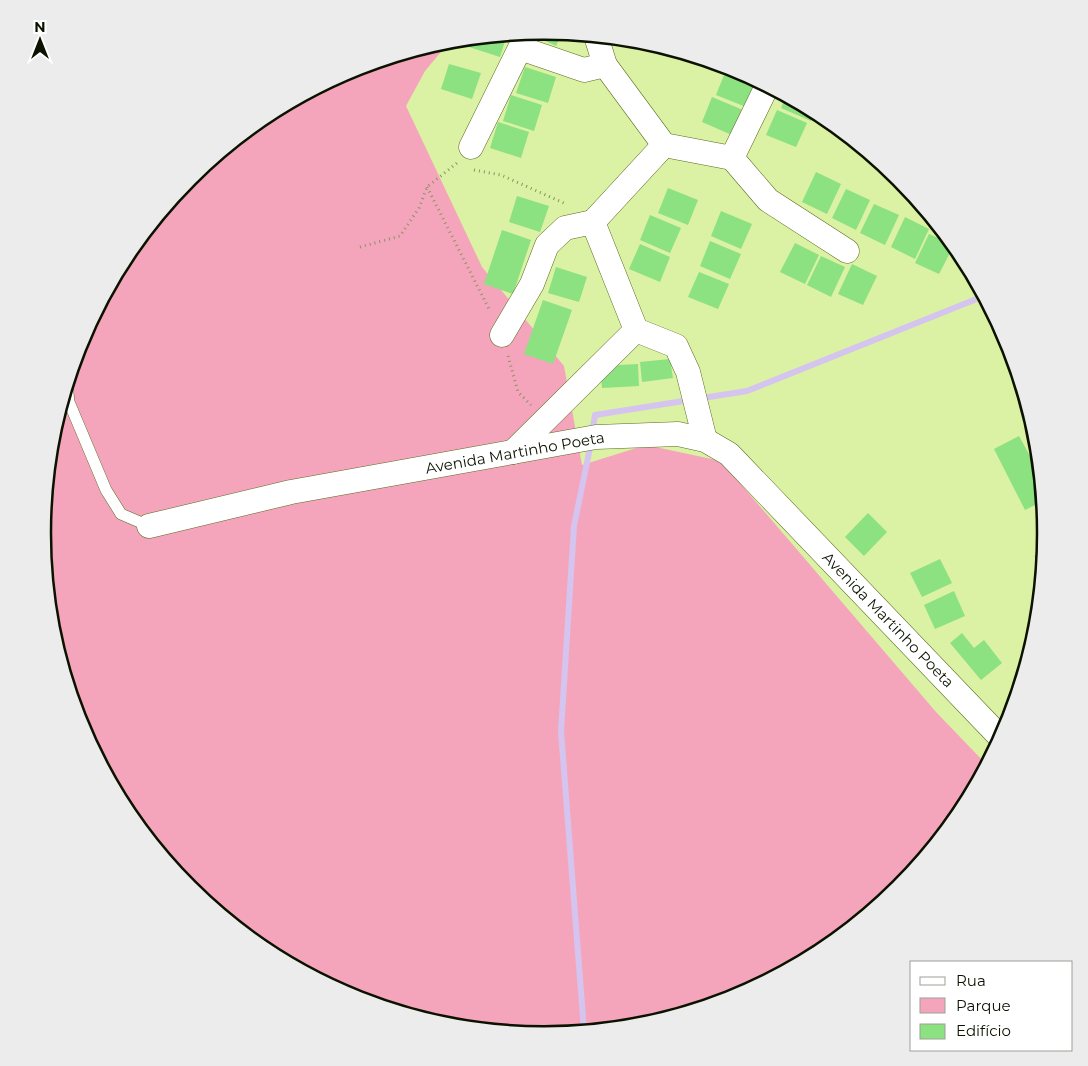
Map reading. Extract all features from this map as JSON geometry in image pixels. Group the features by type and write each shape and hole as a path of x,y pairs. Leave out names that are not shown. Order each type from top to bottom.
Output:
{"street":[{"path":"598,43 605,66 664,144 732,158 768,200 847,251"},
{"path":"469,162 520,48 584,70 605,66"},
{"path":"732,158 764,92"},
{"path":"502,334 532,284 548,245 565,228 593,222 664,144"},
{"path":"593,222 636,330 676,346 688,372 705,440"},
{"path":"513,452 636,330"},
{"name":"Avenida Martinho Poeta","path":"149,526 291,492 591,438 678,434 705,440 729,454 995,731"}],"lane":[{"path":"70,400 106,490 121,514 149,526"}],"path":[{"path":"453,167 469,162"},
{"path":"360,247 400,236 419,208 427,187 453,167 469,162 554,197 593,222"},
{"path":"427,187 502,334 518,392 545,420"}],"green space":[{"path":"442,50 425,71 406,106 482,267 564,366 582,465 646,445 721,461 936,712 982,759 954,807 935,833 893,882 844,924 790,960 733,988 702,1000 640,1017 576,1025 512,1025 448,1017 416,1009 386,1000 326,975 297,960 244,924 195,882 173,858 134,807 117,779 102,751 77,691 60,629 55,597 51,533 52,501 60,437 68,405 77,375 102,315 134,259 173,208 195,184 244,142 297,106 326,91 386,66"}],"building":[{"path":"544,40 559,40 556,46"},
{"path":"505,42 500,57 469,47 480,44"},
{"path":"449,64 481,73 472,99 441,89"},
{"path":"525,67 556,77 548,103 516,93"},
{"path":"724,75 755,88 746,107 716,95"},
{"path":"511,95 542,105 534,131 503,121"},
{"path":"712,97 743,110 732,135 702,122"},
{"path":"783,102 812,119 811,121 781,108"},
{"path":"777,110 807,123 796,147 766,135"},
{"path":"498,122 529,132 521,158 490,148"},
{"path":"816,172 841,184 827,214 802,202"},
{"path":"668,188 698,200 688,225 658,213"},
{"path":"846,189 870,200 856,230 832,218"},
{"path":"517,196 549,206 540,232 509,222"},
{"path":"874,204 899,215 885,245 860,233"},
{"path":"721,211 752,224 741,249 711,236"},
{"path":"650,215 681,228 670,253 640,240"},
{"path":"905,217 929,229 915,259 891,247"},
{"path":"502,230 531,240 513,294 484,284"},
{"path":"929,234 939,238 950,253 939,274 915,263"},
{"path":"710,241 741,254 730,279 700,266"},
{"path":"795,243 819,255 805,284 780,272"},
{"path":"640,244 670,257 660,282 629,269"},
{"path":"821,256 845,267 831,297 807,285"},
{"path":"852,264 877,276 863,305 838,294"},
{"path":"556,267 587,277 579,302 548,293"},
{"path":"699,272 729,284 718,309 688,297"},
{"path":"543,300 572,310 553,364 524,354"},
{"path":"670,359 673,378 642,382 640,362"},
{"path":"638,364 639,386 602,388 600,366"},
{"path":"1019,436 1031,458 1036,504 1025,510 994,449"},
{"path":"868,513 887,532 864,556 845,537"},
{"path":"940,559 952,583 922,597 910,573"},
{"path":"954,591 965,616 935,629 924,605"},
{"path":"962,633 974,648 984,640 1002,663 981,680 950,643"}],"waterway":[{"path":"592,433 595,415 747,391 977,299"},
{"path":"583,1024 561,731 574,526 591,443"}]}
